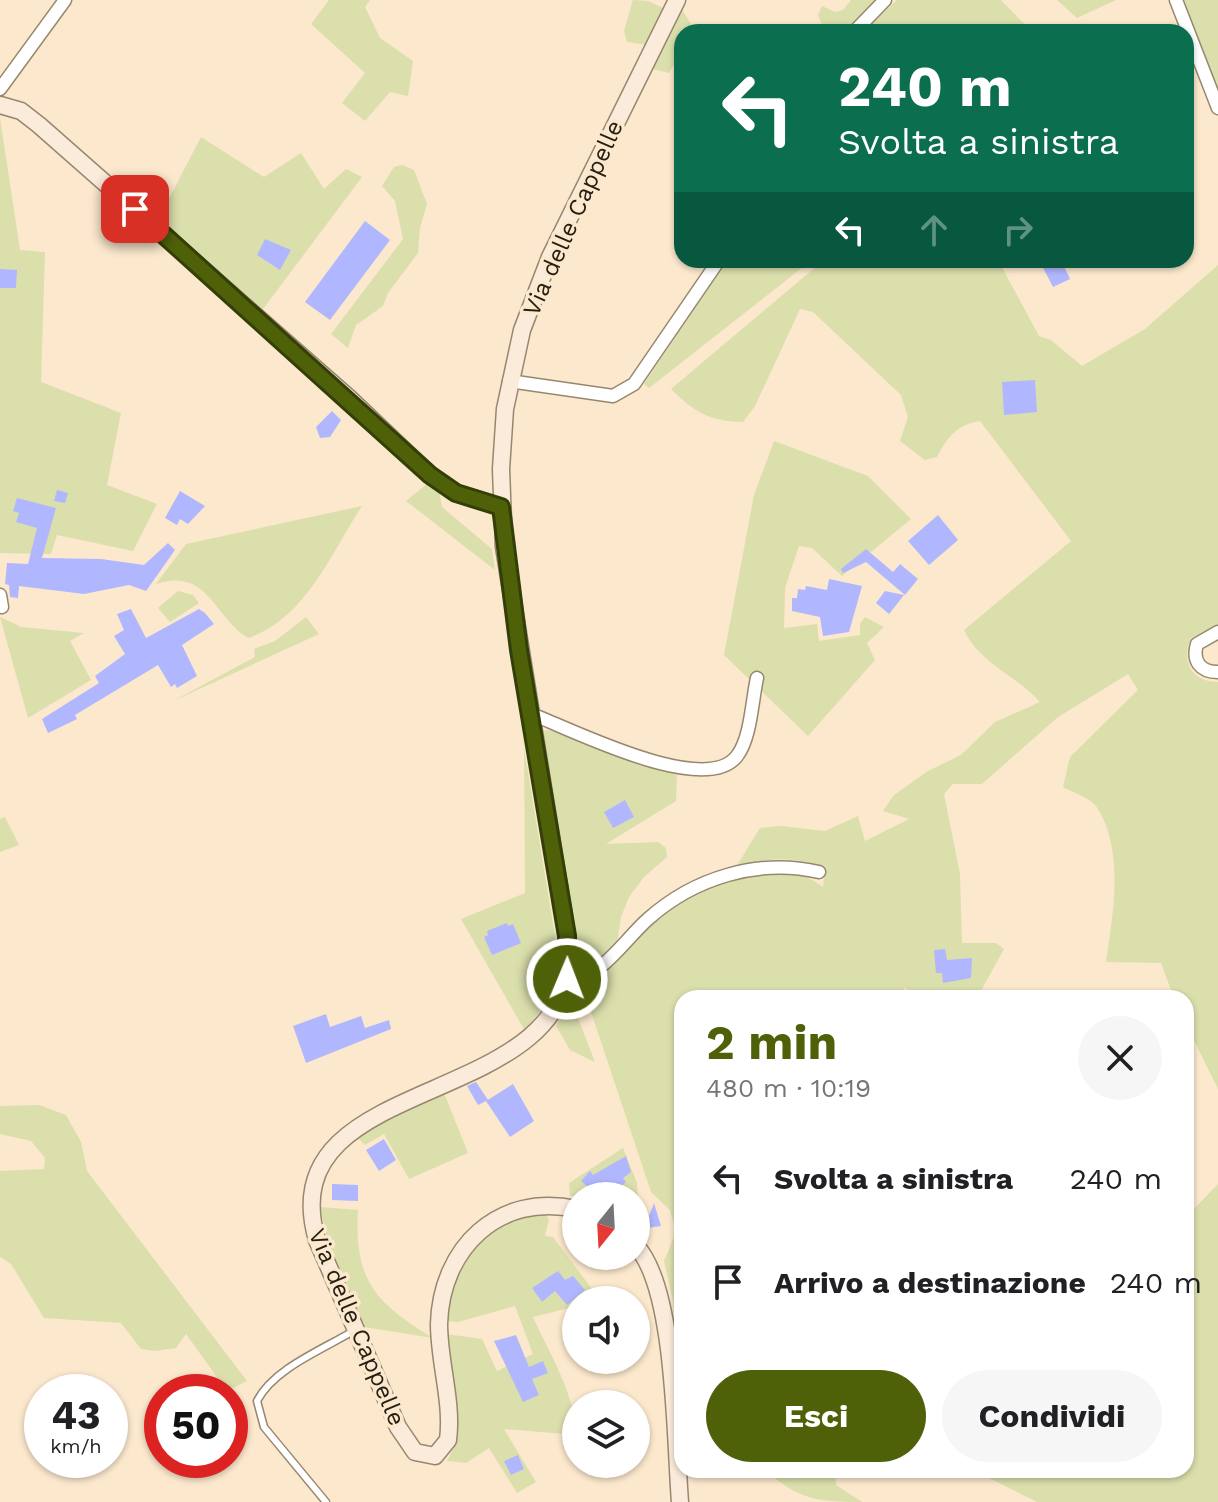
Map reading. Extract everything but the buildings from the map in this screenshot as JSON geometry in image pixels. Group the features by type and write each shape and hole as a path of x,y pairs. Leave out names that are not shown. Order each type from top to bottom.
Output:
{"main road":[{"name":"Via delle Cappelle","path":"562,1207 545,1205 511,1210 483,1227 462,1253 447,1284 440,1311 449,1432 445,1447 435,1456 415,1452 404,1438 312,1220 312,1190 321,1165 337,1145 365,1123 522,1045 548,1020 567,979 567,936 508,581 501,507 502,435 509,381 522,330 550,257 677,0"},
{"path":"0,105 21,111 39,125 442,484 467,498 501,507"},
{"path":"650,1269 660,1297 674,1440"},
{"path":"678,1478 680,1502"}],"street":[{"path":"0,89 65,0"},
{"path":"862,24 885,0"},
{"path":"1176,0 1185,24"},
{"path":"1194,46 1218,108"},
{"path":"509,381 613,396 623,392 634,384 714,268"},
{"path":"1218,632 1197,644 1194,654 1198,665 1208,672 1218,672"},
{"path":"529,713 668,765 713,771 726,767 741,750 757,678"},
{"path":"567,979 588,976 647,919 695,888 752,869 777,865 819,872"}],"lane":[{"path":"326,1502 264,1427 257,1401 263,1389 277,1378 358,1328"}],"green space":[{"path":"329,0 370,0 365,7 380,38 413,61 408,96 390,92 365,121 342,103 365,73 311,24"},
{"path":"633,0 648,1 665,9 647,45 627,42 624,31"},
{"path":"851,0 877,0 853,24 821,24 818,15 822,6 835,12 843,10"},
{"path":"897,0 1001,0 1024,24 872,24"},
{"path":"1057,0 1116,0 1077,18"},
{"path":"1182,0 1218,0 1218,92 1194,24"},
{"path":"682,10 691,24 675,24"},
{"path":"674,26 674,64 669,73 653,69"},
{"path":"0,118 20,250 45,252 41,382 121,413 107,485 157,504 133,551 57,535 51,554 0,553"},
{"path":"201,137 264,177 301,153 324,189 346,169 362,177 263,309 159,218"},
{"path":"402,165 414,170 427,204 420,228 418,253 388,293 383,306 356,325 348,348 331,334 403,239 395,201 382,186 394,167"},
{"path":"1218,265 1218,625 1191,638 1187,655 1195,674 1218,682 1218,1089 1194,1040 1194,990 1171,990 1161,963 1106,962 1114,882 1111,841 1096,806 1063,787 1070,757 1138,690 1128,674 1058,717 982,784 953,784 944,794 960,874 962,943 996,943 1004,949 981,990 908,990 904,987 905,990 674,990 674,1225 670,1210 651,1192 591,1012 594,996 590,979 654,919 678,901 711,884 731,877 770,871 807,878 823,887 825,869 803,862 770,860 736,867 760,828 781,826 825,831 858,816 865,841 909,819 883,811 894,795 928,771 961,755 995,722 1040,702 979,652 964,630 1071,541 980,421 959,429 949,437 937,457 925,460 900,441 908,417 901,395 813,312 800,309 755,406 743,422 721,420 688,404 671,389 815,268 1002,268 1039,336 1051,340 1082,366 1145,329"},
{"path":"722,268 802,268 649,388 644,384"},
{"path":"774,441 868,476 911,519 842,576 812,548 799,546 785,588 784,628 817,624 819,641 860,635 860,624 865,617 884,627 867,643 875,660 808,736 724,655 754,495"},
{"path":"428,483 439,491 442,507 492,549 495,570 406,501"},
{"path":"362,506 315,583 301,600 268,629 248,638 198,588 173,580 156,584 186,544"},
{"path":"178,591 193,595 199,603 170,622 158,608"},
{"path":"0,617 21,627 84,633 70,641 91,680 28,718"},
{"path":"306,617 319,634 171,702 255,657 254,649 275,641"},
{"path":"549,730 677,775 676,801 606,844 658,842 666,848 667,857 644,877 629,897 621,917 617,943 587,973 580,956 543,731"},
{"path":"524,748 560,966 552,995 525,1031 461,919 525,893"},
{"path":"5,817 19,845 0,852 0,819"},
{"path":"567,1005 578,1018 595,1062 570,1050 556,1026"},
{"path":"444,1093 468,1153 409,1179 384,1134 365,1145 358,1138 380,1122"},
{"path":"39,1105 66,1115 81,1142 87,1171 242,1374 215,1374 186,1334 176,1348 155,1351 141,1349 121,1323 44,1318 11,1264 0,1257 0,1171 44,1169 45,1158 31,1141 0,1134 0,1106"},
{"path":"623,1148 637,1182 571,1182"},
{"path":"1218,1184 1218,1502 1037,1502 989,1478 1194,1478 1194,1209"},
{"path":"320,1207 358,1210 360,1255 372,1287 396,1313 433,1338 364,1327 330,1252"},
{"path":"546,1213 549,1220 545,1236 553,1237 562,1249 562,1270 578,1270 590,1286 562,1286 562,1310 533,1317 567,1390 562,1390 562,1434 504,1429 536,1482 517,1493 489,1448 466,1463 447,1461 457,1441 446,1334 482,1339 497,1371 533,1354 515,1306 458,1322 446,1321 457,1281 476,1247 489,1234 524,1216"},
{"path":"674,1237 674,1310 664,1261"},
{"path":"775,1478 836,1478 836,1485 862,1502 821,1500 788,1488"}],"route":[{"path":"135,209 349,398 430,475 456,493 501,507 508,581 567,936 570,960 567,979"}]}
